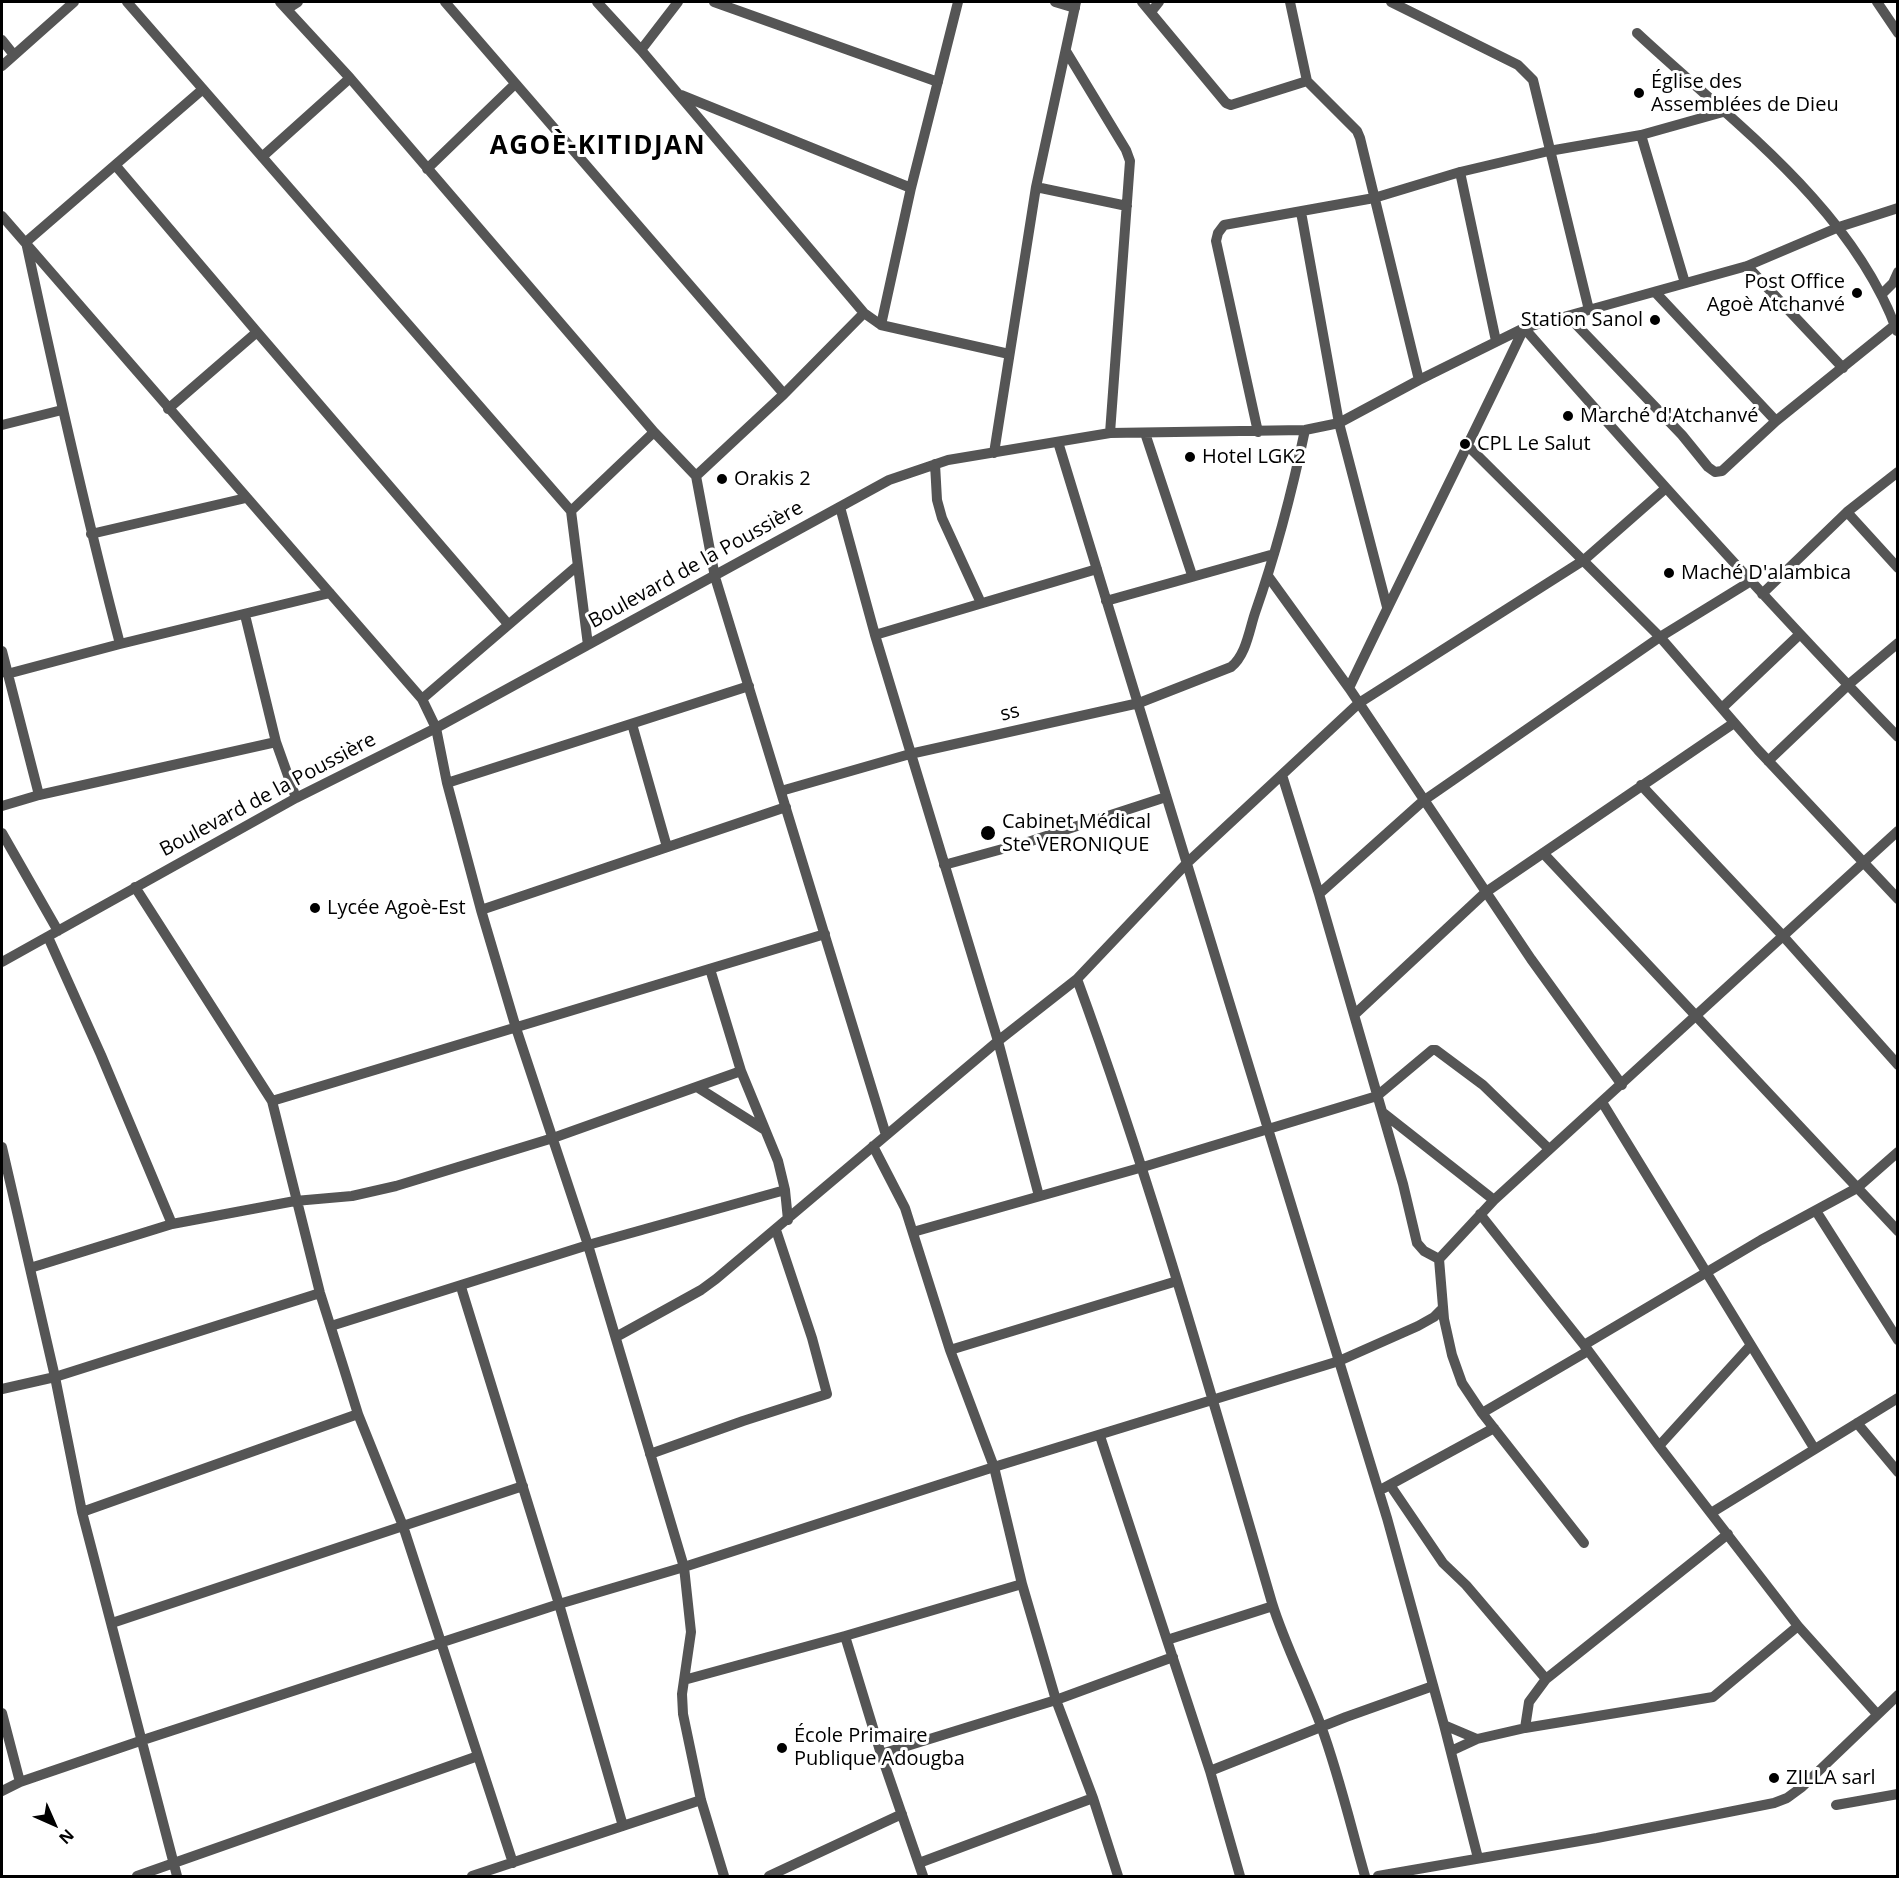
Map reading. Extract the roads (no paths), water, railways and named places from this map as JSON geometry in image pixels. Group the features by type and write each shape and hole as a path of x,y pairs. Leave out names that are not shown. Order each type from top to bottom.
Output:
{"street":[{"path":"2,66 74,2"},
{"path":"127,2 571,511 588,645"},
{"path":"284,5 298,2"},
{"path":"445,2 784,394"},
{"path":"597,2 641,50 864,313 880,325 1009,354"},
{"path":"641,50 678,2"},
{"path":"714,2 938,81"},
{"path":"880,325 911,188 958,2"},
{"path":"994,453 1036,187 1076,5 1055,2"},
{"path":"1143,2 1226,102 1231,105 1307,81"},
{"path":"1151,12 1159,2"},
{"path":"1290,2 1307,81 1357,131 1419,380"},
{"path":"1391,2 1518,65 1533,80 1588,310"},
{"path":"1877,2 1898,33"},
{"path":"284,5 350,78 654,432 696,476 716,576 886,1135"},
{"path":"1568,316 1715,472 1722,471 1776,421 1896,328 1882,294 1839,227 1766,149 1637,33"},
{"path":"2,40 14,55"},
{"path":"1066,51 1129,155 1110,434"},
{"path":"262,157 350,78"},
{"path":"427,169 515,84"},
{"path":"26,242 203,89"},
{"path":"677,94 911,188"},
{"path":"1258,432 1216,241 1224,225 1374,198 1460,172 1549,151 1641,135 1723,112"},
{"path":"1641,135 1685,283"},
{"path":"116,166 508,624"},
{"path":"1460,172 1496,341"},
{"path":"1036,187 1127,206"},
{"name":"Boulevard de la Poussière","path":"2,962 296,798 436,728 889,480 948,460 1110,434 1305,430 1339,423 1524,328 1747,266 1839,227 1898,208"},
{"path":"1301,212 1339,423 1388,607"},
{"path":"2,216 422,699 436,728 447,783 481,910 516,1028 588,1245 684,1568 691,1632 682,1694 683,1714 701,1800 724,1876"},
{"path":"26,242 62,410 120,644"},
{"path":"1747,266 1843,368"},
{"path":"1882,294 1896,280"},
{"path":"1655,292 1776,421"},
{"path":"696,476 784,394 864,313"},
{"path":"1349,688 1524,328 1750,581 1898,737"},
{"path":"168,409 257,332"},
{"path":"2,424 62,410"},
{"path":"1305,430 1293,487 1268,576 1349,688 1531,959 1622,1085"},
{"path":"571,511 654,432"},
{"path":"1145,433 1192,576"},
{"path":"1058,442 1379,1491 1444,1725 1478,1858"},
{"path":"1468,447 1660,637 1768,761 1898,899"},
{"path":"935,465 937,500 942,518 981,603"},
{"path":"1762,594 1847,512 1898,472"},
{"path":"616,1337 701,1290 788,1220 998,1041 1077,978 1187,863 1359,704 1584,560 1666,488"},
{"path":"91,534 246,498"},
{"path":"840,507 875,636 998,1041 1039,1196"},
{"path":"1847,512 1898,568"},
{"path":"1106,601 1274,554"},
{"path":"422,699 577,566"},
{"path":"875,636 1097,569"},
{"name":"ss","path":"781,791 910,754 1139,703 1231,667 1241,656 1268,576"},
{"path":"1319,894 1423,801 1660,637 1750,581"},
{"path":"7,674 120,644 330,594"},
{"path":"245,615 276,742 296,798"},
{"path":"1722,708 1800,634"},
{"path":"1768,761 1848,685 1898,643"},
{"path":"2,651 39,795"},
{"path":"447,783 749,686"},
{"path":"1354,1015 1486,892 1734,723"},
{"path":"632,724 667,847"},
{"path":"2,806 39,795 276,742"},
{"path":"1282,775 1403,1184 1417,1243 1424,1251 1439,1259"},
{"path":"1641,786 1783,936 1898,1065"},
{"path":"944,865 1028,842 1166,797"},
{"path":"481,910 786,807"},
{"path":"1584,1543 1482,1413 1458,1374 1443,1308 1439,1259 1494,1200 1898,831"},
{"path":"2,833 58,931"},
{"path":"1543,854 1898,1231"},
{"path":"135,887 272,1101 320,1293 358,1414 403,1526 513,1863"},
{"path":"272,1101 825,934"},
{"path":"48,937 101,1055 172,1224"},
{"path":"710,969 741,1071 778,1161 785,1190 788,1220"},
{"path":"1077,978 1143,1167 1273,1606 1322,1728 1365,1876"},
{"path":"913,1232 1143,1167 1377,1096 1428,1052 1436,1050 1483,1085 1549,1149"},
{"path":"30,1268 172,1224 296,1201 352,1196 396,1186 553,1138 741,1071"},
{"path":"698,1087 766,1131"},
{"path":"1602,1102 1814,1448"},
{"path":"1382,1112 1494,1200"},
{"path":"873,1146 904,1208 928,1287 994,1467 1022,1584 1056,1700 1093,1798 1118,1876"},
{"path":"2,1147 55,1377 82,1512 177,1876"},
{"path":"1482,1413 1706,1273 1857,1188 1898,1152"},
{"path":"331,1326 461,1287 588,1245 785,1190"},
{"path":"1816,1211 1898,1340"},
{"path":"1480,1214 1586,1348 1798,1626 1877,1714"},
{"path":"650,1454 826,1395 812,1338 776,1230"},
{"path":"950,1350 1177,1281"},
{"path":"461,1287 559,1604 623,1826"},
{"path":"2,1389 55,1377 320,1293"},
{"path":"2,1791 20,1782 143,1740 559,1604 684,1568 994,1467 1339,1361 1418,1326 1434,1317 1443,1308"},
{"path":"1659,1446 1750,1346"},
{"path":"1711,1513 1898,1398"},
{"path":"82,1512 358,1414"},
{"path":"1857,1423 1898,1472"},
{"path":"1379,1491 1494,1428"},
{"path":"1100,1436 1210,1771 1240,1876"},
{"path":"1390,1485 1443,1563 1466,1586 1546,1679"},
{"path":"112,1623 523,1486"},
{"path":"1525,1728 1529,1702 1546,1679 1728,1534"},
{"path":"684,1680 1022,1584"},
{"path":"1167,1640 1273,1606"},
{"path":"1451,1751 1477,1739 1525,1728 1713,1697 1798,1626"},
{"path":"845,1636 881,1754 923,1876"},
{"path":"881,1754 1056,1700 1173,1658"},
{"path":"1210,1771 1353,1714 1433,1686"},
{"path":"1377,1876 1597,1838 1774,1803 1787,1798 1802,1787 1898,1695"},
{"path":"2,1713 20,1782"},
{"path":"1444,1725 1477,1739"},
{"path":"137,1876 478,1756"},
{"path":"1836,1805 1898,1794"},
{"path":"919,1863 1093,1798"},
{"path":"472,1876 701,1800"},
{"path":"769,1876 902,1814"}],"place":[{"name":"Église des Assemblées de Dieu","path":"1639,93"},
{"name":"Post Office Agoè Atchanvé","path":"1857,293"},
{"name":"Station Sanol","path":"1655,320"},
{"name":"Marché d'Atchanvé","path":"1568,416"},
{"name":"CPL Le Salut","path":"1465,444"},
{"name":"Hotel LGK2","path":"1190,457"},
{"name":"Orakis 2","path":"722,479"},
{"name":"Maché D'alambica","path":"1669,573"},
{"name":"Cabinet Médical Ste VERONIQUE","path":"988,833"},
{"name":"Lycée Agoè-Est","path":"315,908"},
{"name":"École Primaire Publique Adougba","path":"782,1748"},
{"name":"ZILLA sarl","path":"1774,1778"}],"district":[{"name":"AGOÈ-KITIDJAN","path":"598,147"}]}
